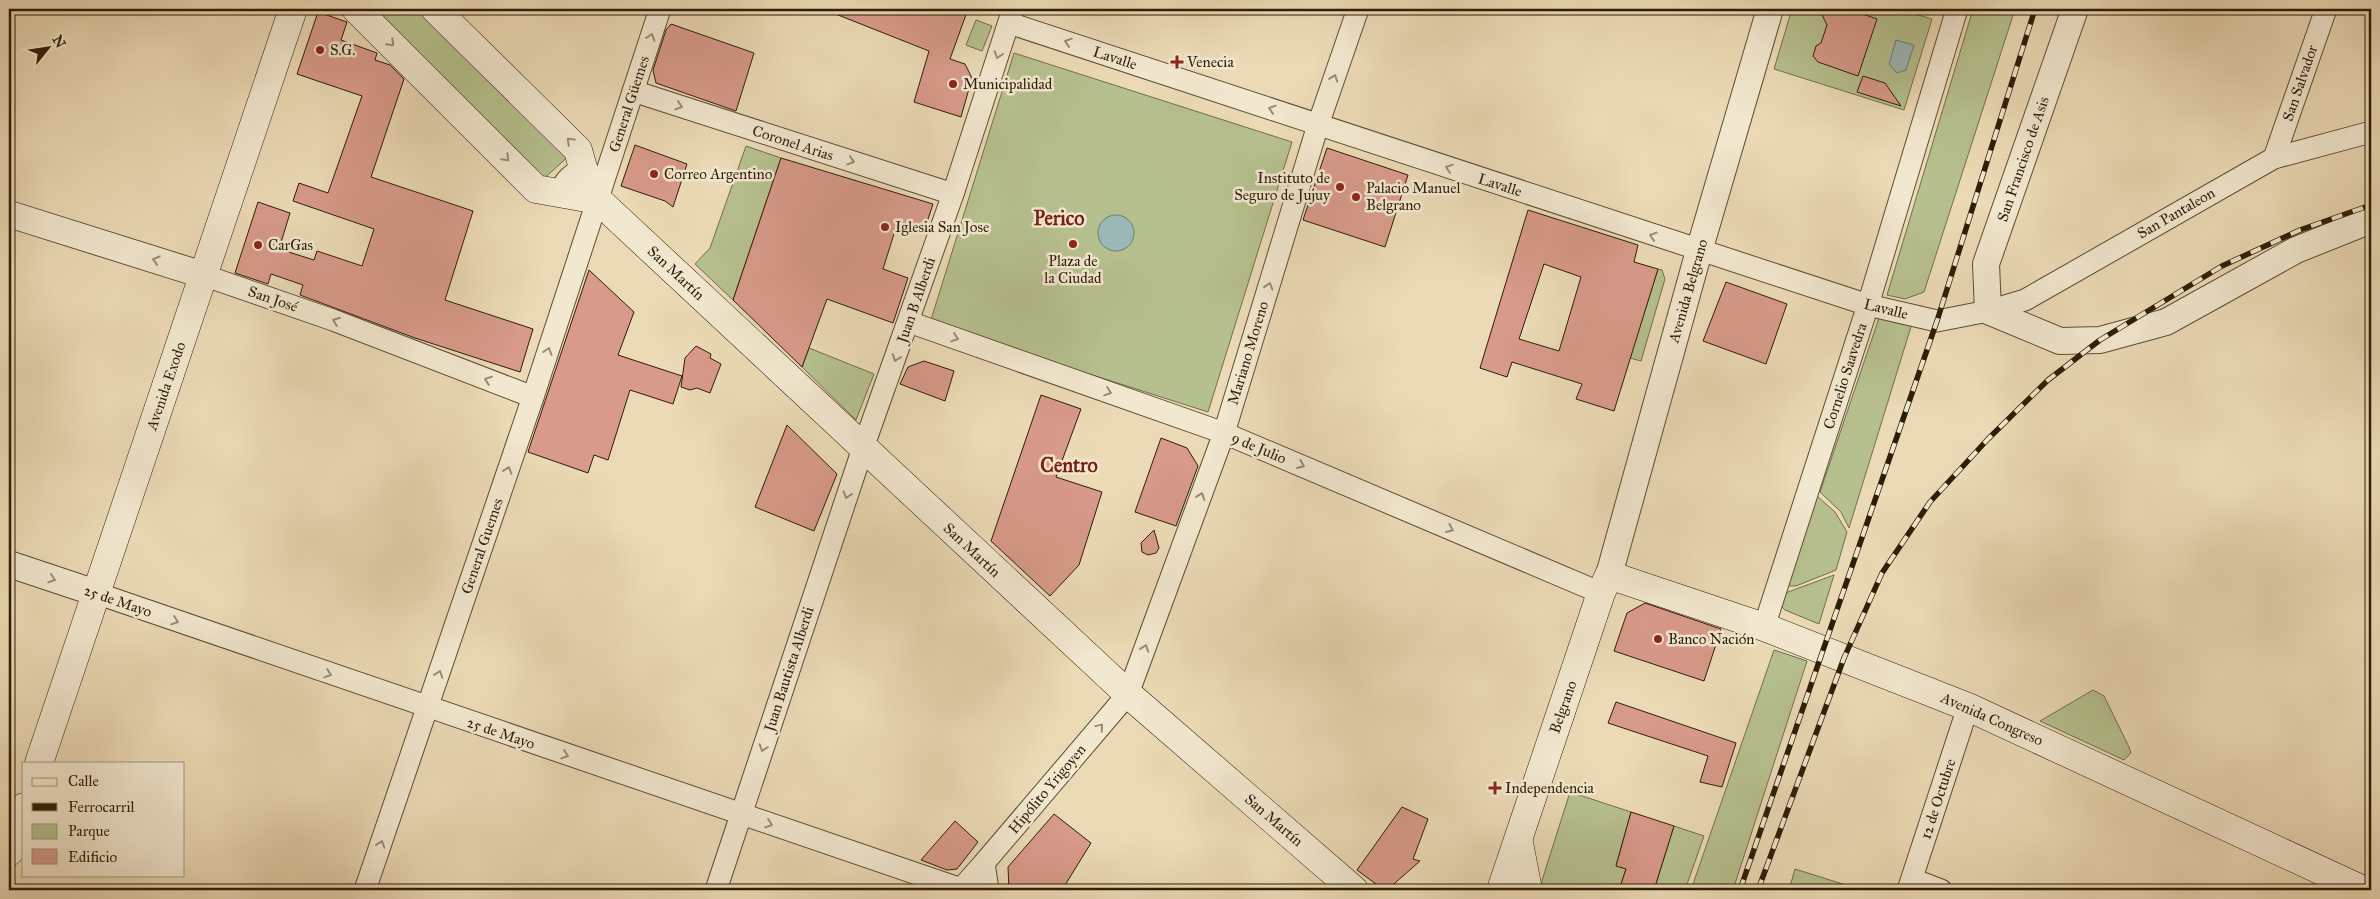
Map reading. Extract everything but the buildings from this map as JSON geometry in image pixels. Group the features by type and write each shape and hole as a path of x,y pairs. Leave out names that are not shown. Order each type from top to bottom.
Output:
{"main road":[{"name":"Avenida Exodo","path":"39,762 293,9"},
{"path":"356,9 536,189 598,200"},
{"name":"San Martín","path":"435,9 578,150 583,168 598,200 1128,694 1354,890"},
{"name":"Avenida Congreso","path":"1605,584 1764,626 1968,707 2363,890"},
{"name":"Belgrano","path":"1501,890 1605,584"},
{"path":"9,852 22,813"},
{"name":"Belgrano","path":"1518,839 1528,890"}],"street":[{"name":"General Güemes","path":"598,200 660,9"},
{"name":"Mariano Moreno","path":"1128,694 1224,433 1318,125 1358,9"},
{"name":"Avenida Belgrano","path":"1605,584 1770,9"},
{"name":"Cornelio Saavedra","path":"1764,626 1868,305 1957,9"},
{"name":"San Francisco de Asis","path":"1988,311 1986,264 2075,9"},
{"name":"San Salvador","path":"2274,158 2326,9"},
{"name":"Lavalle","path":"1011,16 1318,125 1699,251 1868,305 1936,321"},
{"name":"Juan B Alberdi","path":"863,448 953,194 1011,16"},
{"name":"Coronel Arias","path":"633,91 953,194"},
{"name":"San Pantaleon","path":"1936,321 1988,311 2025,300 2274,158 2371,132"},
{"path":"561,192 563,184 574,173 583,168"},
{"name":"General Guemes","path":"365,890 598,200"},
{"name":"San José","path":"9,214 203,275 333,320 533,397"},
{"path":"1988,311 2060,341 2100,340 2166,322 2296,250 2371,220"},
{"name":"9 de Julio","path":"909,322 1224,433 1605,584"},
{"name":"Juan Bautista Alberdi","path":"716,890 863,448"},
{"name":"25 de Mayo","path":"9,564 964,890 984,863"},
{"name":"Hipólito Yrigoyen","path":"984,863 1128,694"},
{"name":"12 de Octubre","path":"1910,885 1968,707"},
{"path":"984,863 988,890"},
{"path":"1910,885 1941,890"}],"green space":[{"path":"366,9 425,9 570,155 541,181"},
{"path":"1792,9 1898,9 1932,19 1904,110 1774,69"},
{"path":"1973,9 2015,9 1924,292 1905,299 1887,295"},
{"path":"976,20 992,26 982,51 966,45"},
{"path":"1014,53 1292,142 1208,412 930,323"},
{"path":"746,146 781,158 733,300 695,264 710,248"},
{"path":"1658,269 1662,270 1665,279 1641,361 1630,358"},
{"path":"1906,310 1914,317 1849,528 1841,512 1820,492 1879,318"},
{"path":"809,348 874,374 856,420 802,367"},
{"path":"1817,496 1835,512 1847,532 1836,570 1796,586 1786,586"},
{"path":"1834,575 1819,624 1785,610 1781,606 1783,596 1788,592"},
{"path":"1774,650 1807,661 1733,890 1691,890"},
{"path":"2093,690 2104,696 2129,747 2131,753 2124,760 2040,721"},
{"path":"1570,792 1631,812 1616,865 1626,869 1619,890 1539,890"},
{"path":"1674,826 1704,836 1685,890 1654,890"},
{"path":"1795,869 1862,890 1789,890"}],"water":[{"path":"1896,40 1914,45 1906,70 1897,73 1889,64"},
{"path":"1116,215 1129,220 1134,233 1129,246 1116,251 1103,246 1098,233 1103,220"}],"railway":[{"path":"1740,890 1937,321 2035,9"},
{"path":"1758,890 1844,658 1882,573 1930,502 1988,439 2048,380 2100,340 2222,266 2300,230 2371,205"}],"place":[{"name":"S.G.","path":"320,50"},
{"name":"Venecia","path":"1177,62"},
{"name":"Municipalidad","path":"953,84"},
{"name":"Correo Argentino","path":"654,174"},
{"name":"Instituto de Seguro de Jujuy","path":"1340,187"},
{"name":"Palacio Manuel Belgrano","path":"1356,197"},
{"name":"Iglesia San Jose","path":"885,227"},
{"name":"Plaza de la Ciudad","path":"1073,244"},
{"name":"CarGas","path":"258,245"},
{"name":"Banco Nación","path":"1658,639"},
{"name":"Independencia","path":"1495,788"}],"district":[{"name":"Perico","path":"1059,218"},
{"name":"Centro","path":"1069,465"}]}
